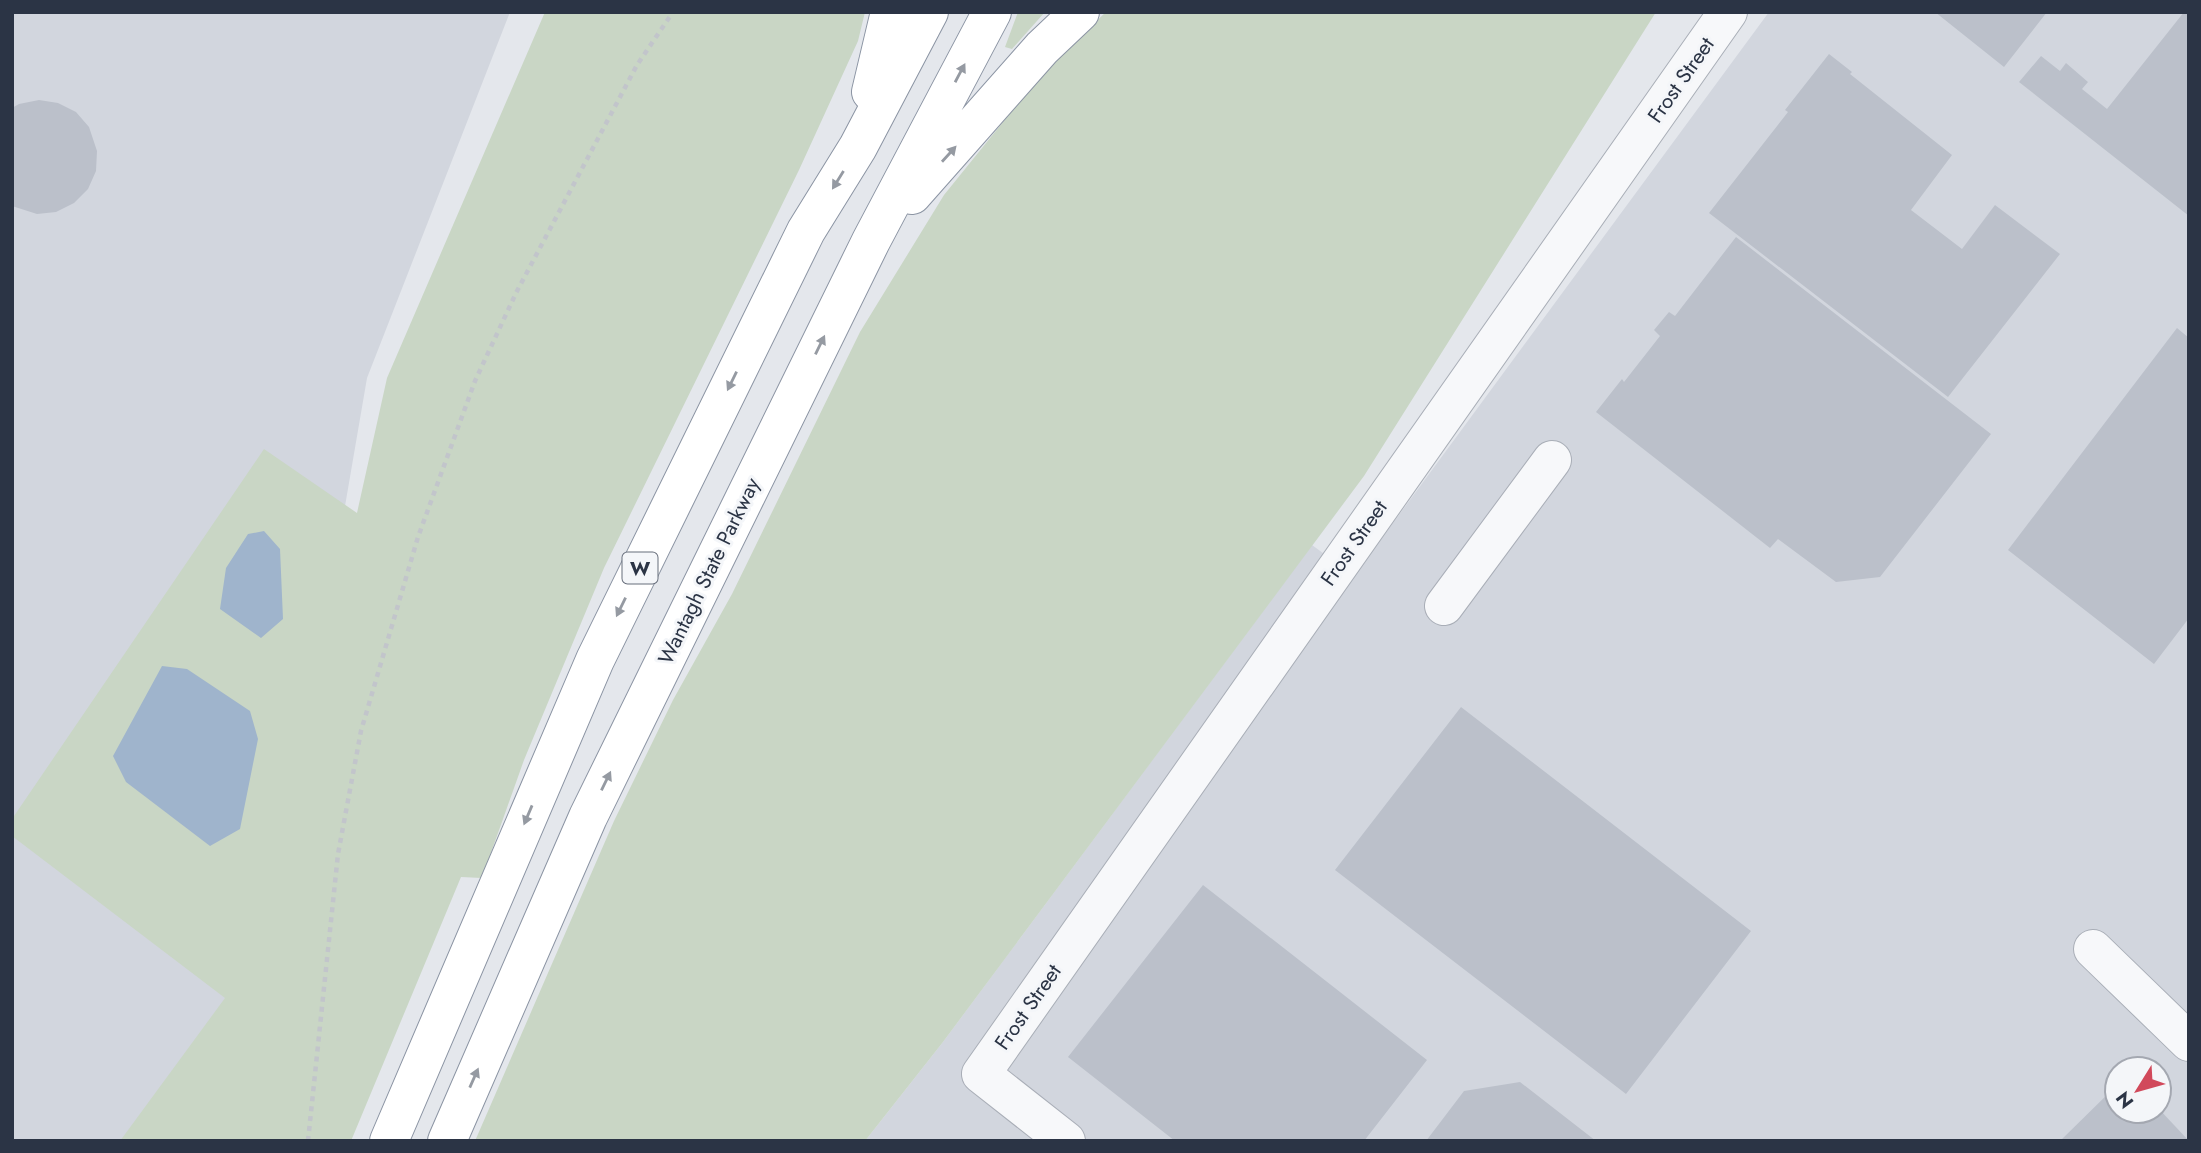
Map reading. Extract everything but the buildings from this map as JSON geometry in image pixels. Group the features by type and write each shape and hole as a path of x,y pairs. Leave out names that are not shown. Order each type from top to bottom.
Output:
{"highway":[{"path":"858,147 890,12"},
{"name":"W","path":"389,1141 594,660 806,231 858,147 929,12"},
{"name":"Wantagh State Parkway","path":"447,1141 588,817 871,241 992,12"},
{"path":"871,241 1042,48 1080,12"}],"street":[{"name":"Frost Street","path":"1066,1141 981,1074 1728,12"},
{"path":"1444,606 1552,460"},
{"path":"2093,949 2189,1042"}],"path":[{"path":"308,1141 338,854 361,731 418,537 475,381 516,293 637,65 673,12"}],"shaded area":[{"path":"12,12 510,12 367,378 236,1141 12,1141"},
{"path":"1769,12 2189,12 2189,1141 865,1141 943,1042 1312,545 1354,576"}],"green space":[{"path":"545,12 865,12 858,41 799,170 604,568 524,760 482,878 461,877 351,1141 120,1141 225,998 12,836 12,819 264,449 357,513 387,378"},
{"path":"1018,12 1045,12 1012,49 1005,47"},
{"path":"1106,12 1656,12 1364,476 943,1042 865,1141 475,1141 614,821 673,700 732,594 860,332 944,195 1046,69"}],"water":[{"path":"264,531 280,549 283,619 261,638 220,609 226,568 248,534"},
{"path":"162,666 187,669 250,711 258,739 240,829 210,846 126,782 113,756"}]}
